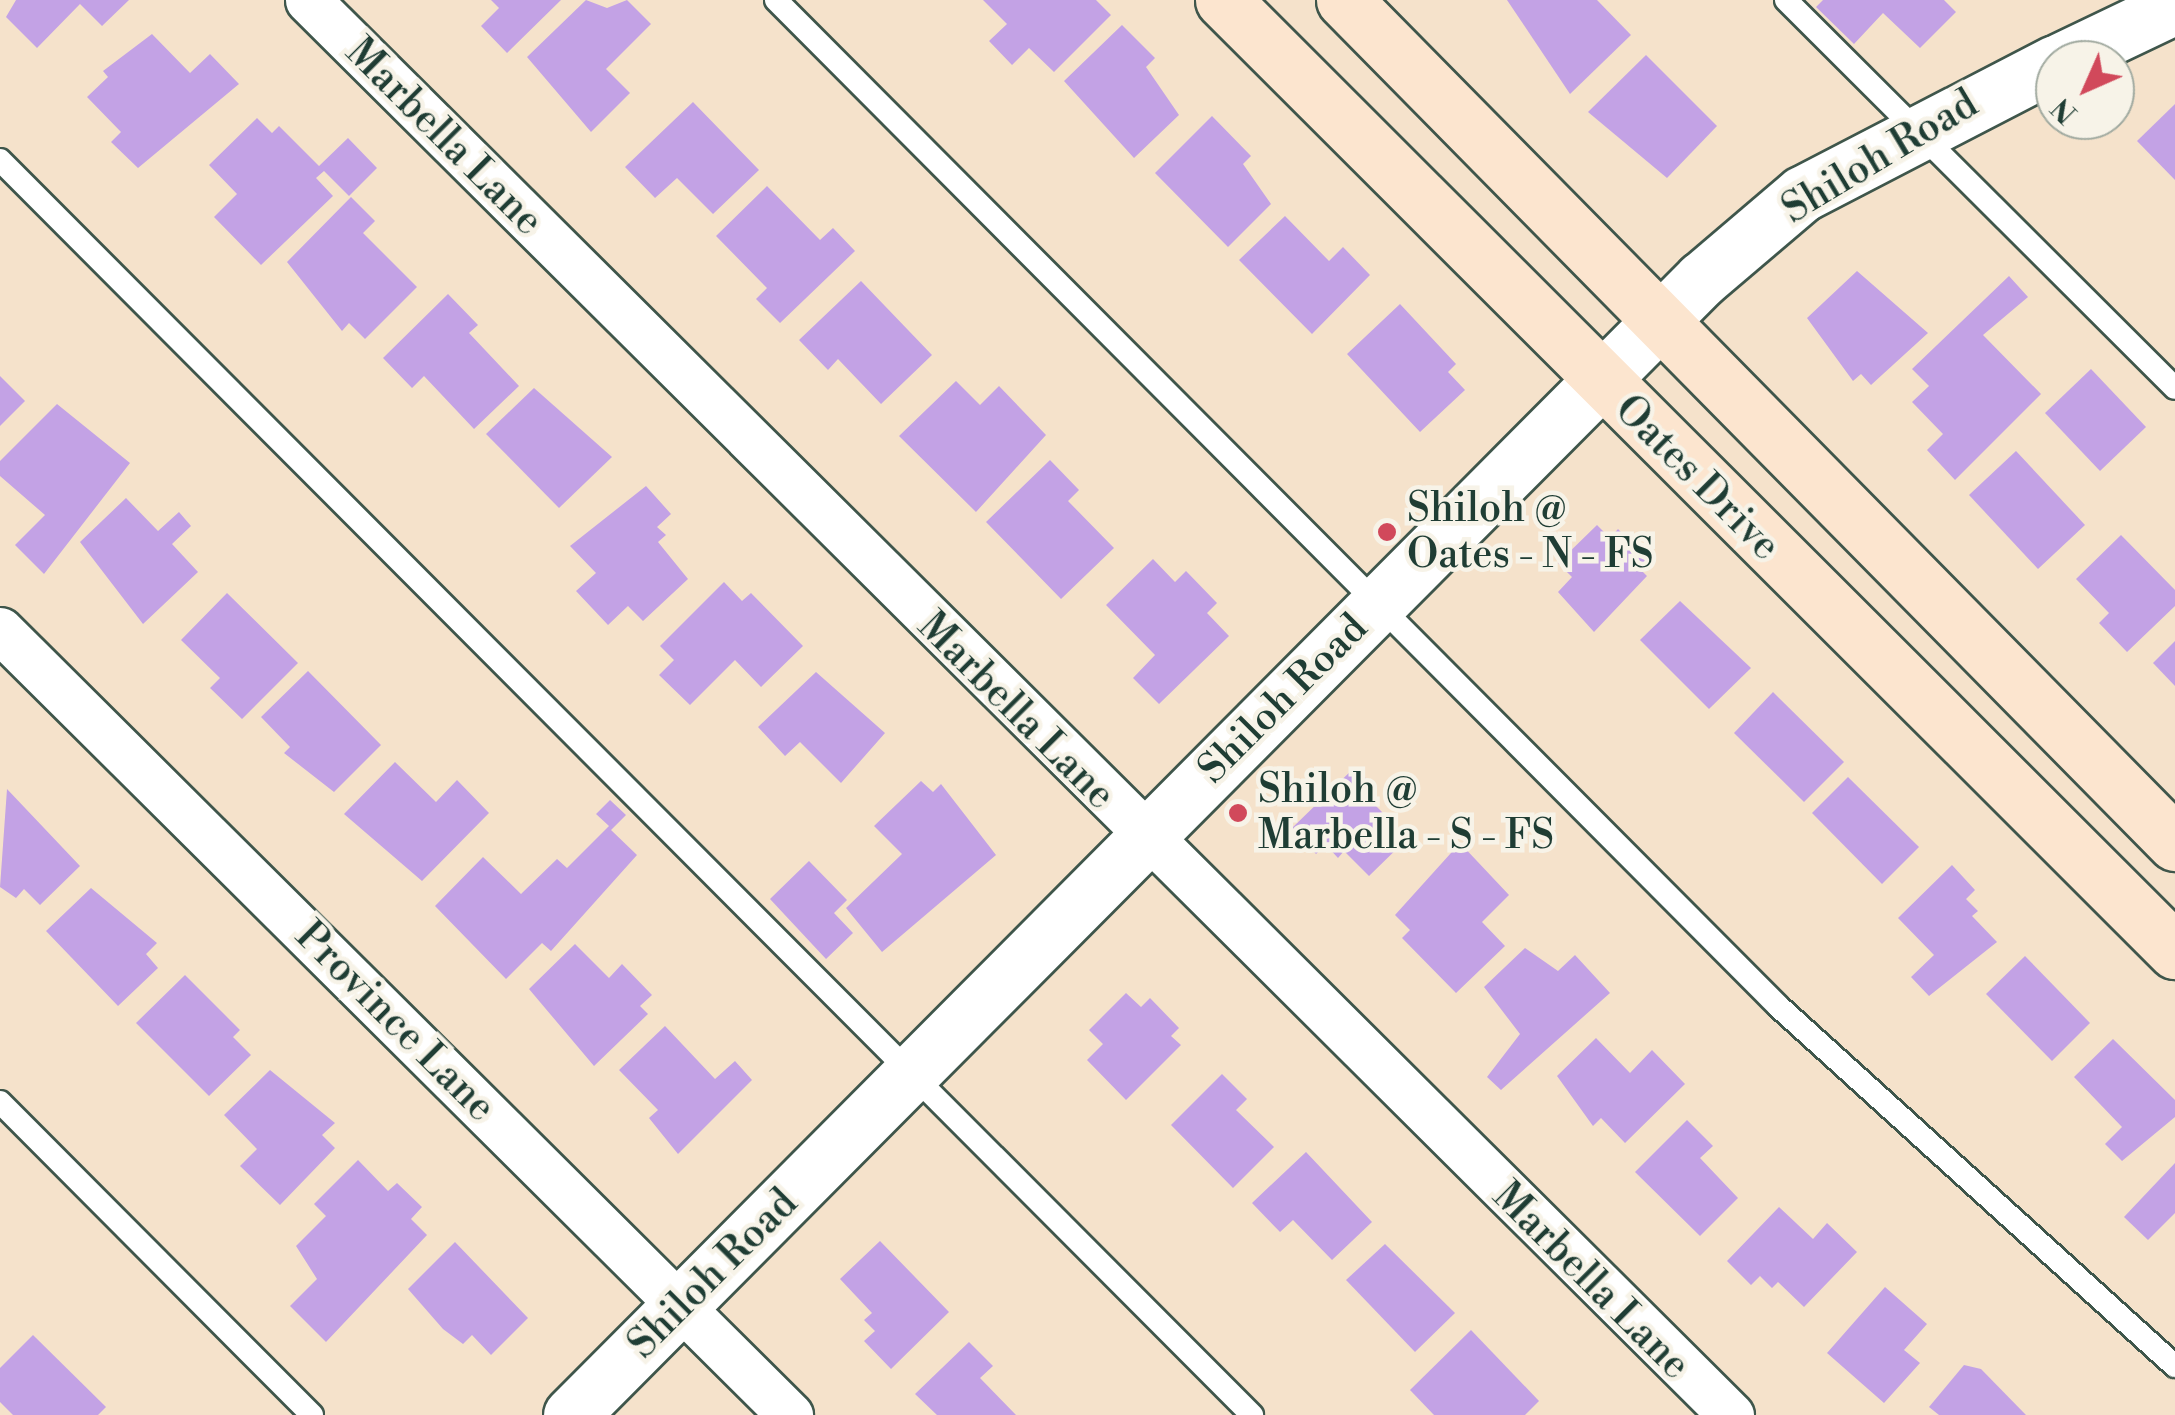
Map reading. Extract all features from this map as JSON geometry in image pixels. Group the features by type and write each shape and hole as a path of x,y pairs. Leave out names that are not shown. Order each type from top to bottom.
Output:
{"main road":[{"name":"Oates Drive","path":"1223,0 2175,951"},
{"name":"Oates Drive","path":"1344,0 2175,844"}],"street":[{"name":"Marbella Lane","path":"308,0 1142,838 1731,1415"},
{"name":"Shiloh Road","path":"2104,40 2175,6"},
{"name":"Shiloh Road","path":"572,1415 1662,319 1802,194 1915,129 2035,73"},
{"name":"Province Lane","path":"0,630 790,1415"}],"lane":[{"path":"776,0 1919,1142 2175,1366"},
{"path":"1786,0 2175,388"},
{"path":"0,160 1252,1415"},
{"path":"0,1102 312,1415"}],"building":[{"path":"16,0 129,0 102,26 80,4 37,48 6,17"},
{"path":"491,0 561,0 507,53 481,26 499,8"},
{"path":"586,0 607,8 627,0 651,24 606,69 630,93 591,132 527,57"},
{"path":"983,0 1096,0 1111,15 1054,72 1029,48 1012,65 989,41 1007,24"},
{"path":"1507,0 1597,0 1631,35 1570,94"},
{"path":"1823,0 1944,0 1956,12 1920,48 1883,13 1854,44 1816,7"},
{"path":"1122,25 1155,58 1146,67 1179,115 1134,158 1064,81"},
{"path":"152,34 190,73 210,54 239,84 138,168 111,142 121,132 87,97 108,77 103,71"},
{"path":"1646,55 1717,126 1667,178 1588,112"},
{"path":"693,102 759,170 713,214 677,178 655,198 625,167"},
{"path":"2175,104 2175,180 2137,141"},
{"path":"1212,116 1251,156 1243,164 1271,204 1228,247 1155,173"},
{"path":"257,118 272,133 279,126 319,166 348,138 377,168 349,196 324,171 316,178 333,196 261,265 214,217 237,194 209,165"},
{"path":"767,186 820,240 833,228 855,251 780,323 756,299 767,288 716,236"},
{"path":"351,197 375,221 363,233 417,287 365,339 349,323 342,331 287,262"},
{"path":"1285,216 1329,261 1343,247 1370,275 1312,334 1239,260"},
{"path":"1857,271 1928,333 1871,385 1861,374 1853,381 1807,318"},
{"path":"2009,276 2028,297 1983,335 2041,394 1955,480 1927,450 1943,434 1912,402 1929,386 1912,369"},
{"path":"861,281 932,355 881,404 838,359 828,370 799,340"},
{"path":"448,294 478,325 469,333 519,386 474,429 424,376 412,388 383,358"},
{"path":"1400,304 1456,364 1448,372 1465,390 1420,432 1347,354"},
{"path":"2091,369 2146,427 2100,471 2045,413"},
{"path":"0,376 25,401 0,426"},
{"path":"956,381 980,405 999,386 1046,435 976,512 899,436"},
{"path":"534,388 612,457 559,508 486,434"},
{"path":"57,404 130,463 44,574 15,545 45,515 0,476 0,461"},
{"path":"2016,451 2085,525 2038,569 1969,495"},
{"path":"1050,460 1079,490 1068,501 1114,548 1061,599 986,522"},
{"path":"646,486 671,514 657,527 666,535 658,542 688,579 643,621 628,606 608,625 576,591 596,573 570,546"},
{"path":"126,498 158,531 179,512 191,526 172,544 198,572 143,624 80,542"},
{"path":"1597,525 1610,538 1618,529 1648,560 1640,569 1647,576 1594,632 1558,592 1572,577 1558,563"},
{"path":"2121,535 2175,590 2175,606 2127,652 2099,623 2109,613 2076,579"},
{"path":"1153,559 1175,582 1186,571 1217,603 1207,613 1229,636 1159,704 1133,678 1155,655 1106,605"},
{"path":"724,582 742,601 751,593 803,646 761,687 735,660 690,705 659,675 674,660 660,646"},
{"path":"227,593 298,663 242,719 210,688 220,678 181,640"},
{"path":"1680,601 1751,668 1709,709 1640,640"},
{"path":"2175,641 2175,686 2153,663"},
{"path":"308,671 381,745 334,792 284,753 290,747 261,717"},
{"path":"816,672 885,733 841,783 800,742 785,756 758,727"},
{"path":"1773,692 1844,762 1804,802 1734,733"},
{"path":"395,762 436,802 457,780 489,813 422,881 344,814"},
{"path":"1355,767 1377,790 1368,798 1408,838 1369,876 1344,851 1338,858 1326,845 1316,854 1292,828"},
{"path":"1848,777 1919,847 1882,884 1812,813"},
{"path":"921,781 933,792 941,784 996,855 882,952 846,908 902,854 874,826"},
{"path":"7,789 80,866 40,905 24,889 16,898 0,887"},
{"path":"610,800 626,815 611,830 637,855 551,951 542,943 506,979 435,906 483,857 521,894 557,859 567,868 609,826 596,814"},
{"path":"1460,843 1509,895 1482,922 1505,946 1456,993 1402,938 1410,930 1395,915"},
{"path":"809,861 847,900 834,913 853,933 826,959 770,899"},
{"path":"1952,865 1975,890 1966,899 1978,911 1972,916 1997,942 1929,996 1911,977 1934,955 1898,918"},
{"path":"91,888 157,943 146,954 158,968 118,1006 46,931"},
{"path":"575,944 609,978 622,964 652,995 640,1006 648,1014 594,1066 529,989"},
{"path":"1525,948 1558,971 1575,955 1610,993 1501,1090 1487,1077 1520,1034 1484,987"},
{"path":"2025,956 2090,1023 2052,1061 1986,994"},
{"path":"185,975 240,1030 233,1037 251,1055 209,1096 136,1023"},
{"path":"1126,993 1141,1007 1150,998 1179,1028 1171,1036 1181,1045 1126,1100 1087,1060 1103,1044 1089,1030"},
{"path":"665,1026 715,1079 735,1061 752,1080 678,1154 649,1118 658,1110 619,1070"},
{"path":"1596,1038 1630,1073 1652,1050 1685,1084 1625,1143 1601,1118 1593,1126 1557,1076"},
{"path":"2113,1039 2175,1100 2175,1117 2122,1161 2105,1144 2122,1127 2074,1077"},
{"path":"270,1070 335,1123 322,1135 335,1148 280,1205 240,1166 257,1149 224,1115"},
{"path":"1222,1074 1247,1099 1236,1110 1274,1147 1233,1188 1171,1125"},
{"path":"1687,1120 1713,1146 1700,1158 1738,1198 1700,1236 1635,1172"},
{"path":"1306,1152 1372,1222 1332,1260 1293,1220 1280,1232 1252,1203"},
{"path":"358,1160 388,1191 397,1183 422,1207 411,1219 427,1235 326,1342 290,1306 317,1279 296,1246 326,1216 314,1204"},
{"path":"2175,1163 2175,1213 2148,1240 2124,1217"},
{"path":"1779,1207 1813,1239 1827,1223 1857,1252 1804,1307 1778,1282 1772,1288 1760,1276 1751,1285 1727,1261"},
{"path":"880,1241 949,1312 891,1369 864,1341 875,1331 864,1320 872,1313 840,1279"},
{"path":"455,1242 528,1318 491,1355 472,1335 463,1344 443,1329 408,1289"},
{"path":"1385,1244 1455,1313 1415,1352 1346,1280"},
{"path":"1885,1287 1927,1324 1904,1350 1920,1363 1884,1403 1827,1353"},
{"path":"1471,1330 1539,1401 1525,1415 1434,1415 1410,1390"},
{"path":"33,1335 106,1407 98,1415 13,1415 0,1402 0,1368"},
{"path":"969,1342 993,1366 980,1378 1016,1415 937,1415 915,1394"},
{"path":"1964,1365 1981,1369 2026,1415 1939,1415 1929,1407"}],"place":[{"name":"Shiloh @ Oates - N - FS","path":"1387,532"},
{"name":"Shiloh @ Marbella - S - FS","path":"1238,813"}]}
